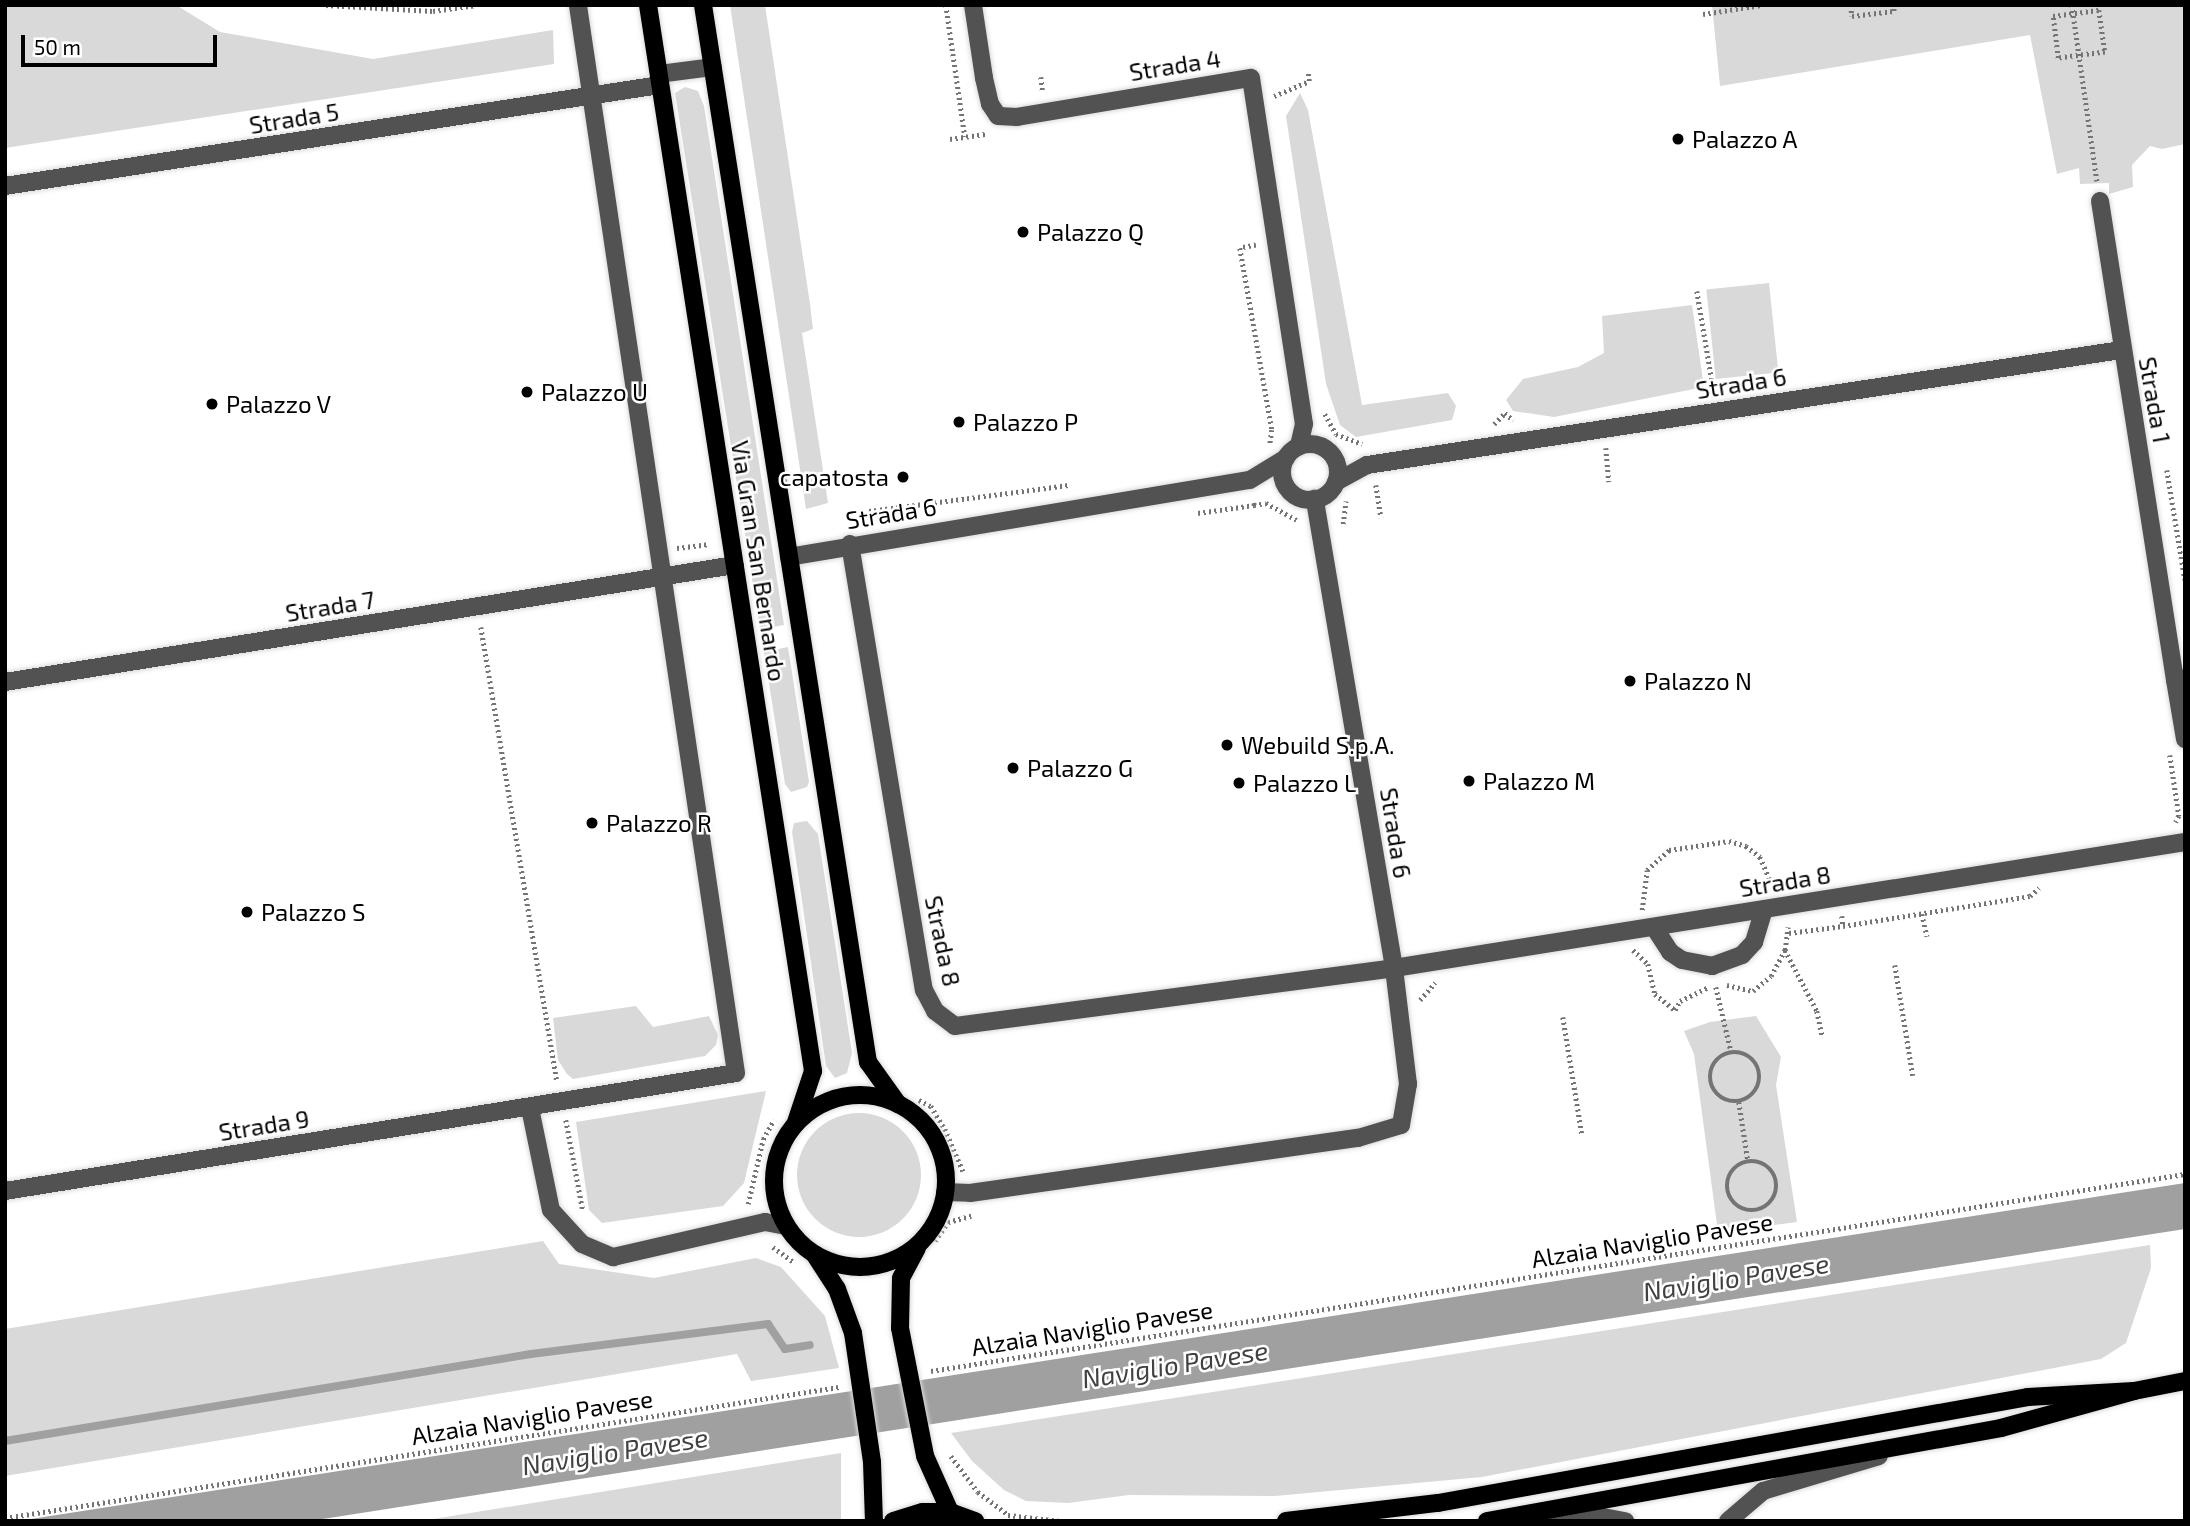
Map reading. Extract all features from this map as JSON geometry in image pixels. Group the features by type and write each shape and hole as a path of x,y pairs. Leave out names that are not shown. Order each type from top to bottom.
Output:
{"main road":[{"name":"Via Gran San Bernardo","path":"648,5 813,1071 796,1122"},
{"name":"Via Gran San Bernardo","path":"703,5 868,1062 904,1100"},
{"path":"874,1521 872,1462 853,1333 837,1289 815,1255 786,1226 776,1200 774,1172 781,1145 796,1122 818,1105 844,1096 904,1100 936,1140 944,1165 945,1192 938,1217 926,1246 901,1278 900,1328 921,1375 925,1456 950,1513"},
{"path":"815,1255 840,1265 866,1267 926,1246"},
{"path":"1487,1521 1918,1444 2012,1425 2134,1391 2185,1381"},
{"path":"1286,1521 1438,1503 2028,1397 2134,1391"},
{"path":"893,1521 923,1512 950,1513 975,1521"}],"street":[{"path":"578,5 662,578"},
{"name":"Strada 4","path":"973,5 984,78 990,104 998,116 1017,117 1251,78 1304,424 1300,450 1283,476 1291,491"},
{"name":"Strada 5","path":"5,186 590,97 713,66"},
{"name":"Strada 1","path":"2100,201 2121,350 2180,679"},
{"name":"Strada 6","path":"1332,454 1367,464 1715,404 2121,350"},
{"name":"Strada 4","path":"1300,450 1332,454"},
{"name":"Strada 6","path":"789,557 850,544 1250,480 1300,450"},
{"path":"1291,491 1315,499 1342,488 1332,454"},
{"name":"Strada 6","path":"1342,488 1367,464"},
{"name":"Strada 6","path":"1250,480 1291,491"},
{"name":"Strada 6","path":"1315,499 1394,968"},
{"name":"Strada 8","path":"850,544 924,990 945,1019 955,1026 1394,968 2185,842"},
{"name":"Strada 7","path":"5,682 735,565"},
{"name":"Strada 9","path":"5,1191 736,1073 662,578"},
{"path":"2176,741 2180,679"},
{"path":"1654,927 1670,951 1682,960 1712,966 1742,955 1754,942 1764,909"},
{"path":"945,1192 970,1193 1358,1138 1401,1125 1408,1084 1394,968"},
{"path":"530,1108 551,1210 582,1244 613,1256 765,1222 786,1226"},
{"path":"1728,1521 1763,1491 1918,1444"},
{"path":"1553,1521 1593,1515 1625,1521"}],"path":[{"path":"326,5 433,11 477,5"},
{"path":"946,5 965,138"},
{"path":"1703,14 1760,5"},
{"path":"1851,5 1852,16 1894,12 1893,5"},
{"path":"2071,5 2100,201"},
{"path":"2099,10 2105,52 2079,55 2058,58 2053,16 2099,10"},
{"path":"1276,110 1274,96 1309,81 1308,72"},
{"path":"1186,515 1254,505 1248,462 1262,457 1272,430 1240,248 1261,245 1259,231"},
{"path":"1697,290 1715,404"},
{"path":"1715,404 1728,394"},
{"path":"1702,399 1715,404"},
{"path":"1319,402 1336,434 1365,445 1370,483 1376,483 1381,518"},
{"path":"1490,427 1505,413 1525,422"},
{"path":"1342,488 1343,528"},
{"path":"858,522 870,521"},
{"path":"494,623 481,625 584,1222"},
{"path":"2170,828 2179,816 2176,741"},
{"path":"1642,910 1642,887 1657,857 1697,846 1729,841 1746,846 1760,857 1774,889"},
{"path":"1697,846 1699,855"},
{"path":"1922,914 1927,936"},
{"path":"1789,933 1843,926"},
{"path":"1785,950 1817,1011 1822,1035"},
{"path":"1415,964 1419,1001"},
{"path":"1895,965 1913,1076"},
{"path":"1715,982 1731,1051"},
{"path":"1563,1017 1582,1134"},
{"path":"1731,1051 1748,1055 1759,1068 1759,1086 1739,1102 1723,1100 1709,1081 1717,1059 1731,1051"},
{"path":"904,1100 930,1106 944,1129 970,1193 972,1215 948,1222 926,1246"},
{"path":"1739,1102 1748,1161"},
{"path":"1748,1161 1765,1164 1776,1178 1776,1195 1756,1212 1740,1209 1727,1189 1734,1168 1748,1161"},
{"name":"Alzaia Naviglio Pavese","path":"921,1375 2185,1174"},
{"path":"921,1375 925,1361"},
{"name":"Alzaia Naviglio Pavese","path":"5,1518 861,1385"}],"shaded area":[{"path":"5,5 176,5 220,32 373,59 553,30 554,64 5,148"},
{"path":"730,5 765,5 810,304 813,329 802,333 828,503 806,509"},
{"path":"1712,5 2185,5 2185,144 2162,149 2150,146 2132,165 2133,187 2109,194 2109,183 2080,184 2079,168 2057,174 2030,35 1720,86"},
{"path":"685,87 698,91 704,106 784,625 760,629 675,93"},
{"path":"1300,93 1308,110 1362,405 1448,393 1456,406 1452,420 1356,437 1340,425 1326,384 1286,116"},
{"path":"1769,283 1778,373 1716,379 1706,290"},
{"path":"1692,305 1704,387 1554,417 1513,411 1506,400 1523,379 1578,367 1604,353 1602,316"},
{"path":"788,647 809,782 807,787 791,792 785,784 764,652"},
{"path":"807,821 818,834 852,1053 847,1073 835,1078 826,1066 792,832 794,823"},
{"path":"636,1006 653,1027 709,1016 718,1035 716,1045 705,1056 573,1079 567,1074 558,1060 553,1018"},
{"path":"1756,1016 1781,1057 1776,1085 1797,1222 1718,1232 1694,1054 1684,1031 1710,1022"},
{"path":"766,1091 744,1183 723,1206 602,1223 589,1210 576,1122"},
{"path":"859,1113 883,1118 903,1131 916,1151 921,1175 916,1199 903,1219 883,1232 859,1237 835,1232 815,1219 802,1199 797,1175 802,1151 815,1131 835,1118"},
{"path":"543,1241 559,1264 654,1278 756,1258 781,1267 825,1316 839,1368 751,1381 737,1354 5,1476 5,1329"},
{"path":"2150,1245 2151,1268 2126,1343 2101,1359 1482,1477 1275,1496 1129,1495 1068,1503 1026,1501 1004,1490 972,1461 951,1433"},
{"path":"841,1453 841,1521 421,1521"}],"water":[{"name":"Naviglio Pavese","path":"2185,1183 2185,1229 310,1521 18,1521"}],"waterway":[{"path":"5,1441 531,1354 768,1324 785,1349 810,1345"}],"place":[{"name":"Palazzo A","path":"1678,139"},
{"name":"Palazzo Q","path":"1023,232"},
{"name":"Palazzo U","path":"527,392"},
{"name":"Palazzo V","path":"212,404"},
{"name":"Palazzo P","path":"959,422"},
{"name":"capatosta","path":"903,477"},
{"name":"Palazzo N","path":"1630,681"},
{"name":"Webuild S.p.A.","path":"1227,745"},
{"name":"Palazzo G","path":"1013,768"},
{"name":"Palazzo M","path":"1469,781"},
{"name":"Palazzo L","path":"1239,783"},
{"name":"Palazzo R","path":"592,823"},
{"name":"Palazzo S","path":"247,912"}]}
